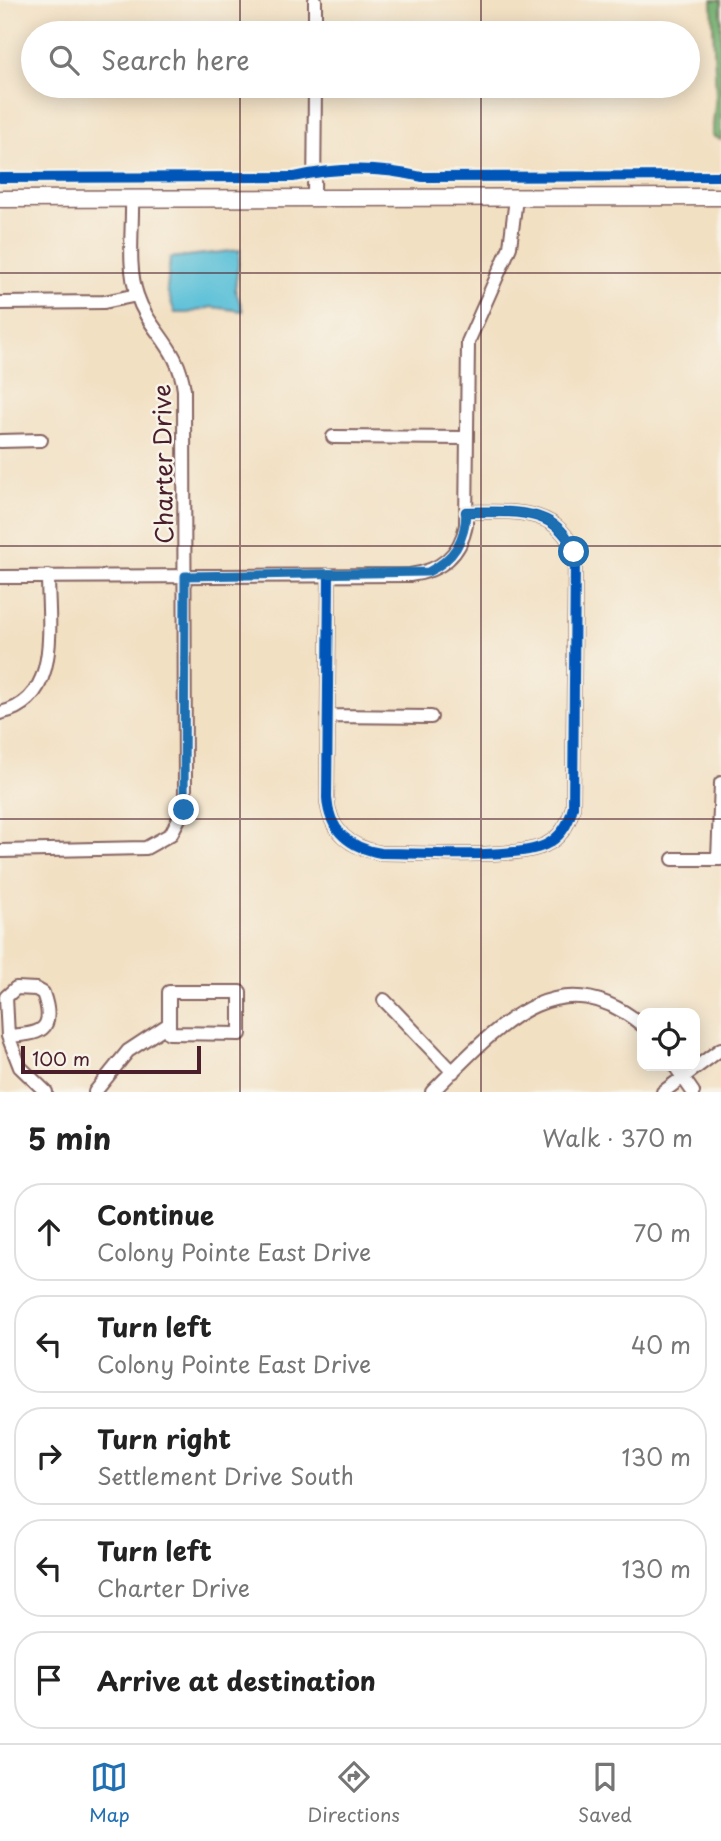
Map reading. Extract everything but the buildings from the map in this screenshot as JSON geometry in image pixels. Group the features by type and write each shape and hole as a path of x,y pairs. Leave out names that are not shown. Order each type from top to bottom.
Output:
{"main road":[{"path":"0,199 721,197"}],"street":[{"path":"315,0 315,21"},
{"path":"314,198 315,98"},
{"name":"Charter Drive","path":"0,851 133,850 161,842 178,824 186,795 183,379 174,353 137,295 134,278 132,198"},
{"path":"0,577 410,575 428,572 452,556 461,541 466,512 468,342 510,247 516,198"},
{"path":"0,303 104,302 137,295"},
{"path":"333,437 466,438"},
{"path":"0,440 41,440"},
{"path":"328,575 327,805 332,822 351,844 381,853 523,852 548,844 557,837 568,821 573,799 574,552 555,524 535,514 466,512"},
{"path":"0,713 28,699 44,676 48,645 48,576"},
{"path":"327,716 431,717"},
{"path":"673,859 719,859 721,783"},
{"path":"8,1036 42,1031 46,1022 46,1000 40,990 16,988 8,994 5,1020 8,1036 20,1068 46,1092"},
{"path":"169,992 240,992 240,1034 169,1033 169,1024 169,992"},
{"path":"432,1092 502,1023 547,1001 579,999 601,1003 622,1011 637,1022"},
{"path":"384,1000 453,1072"},
{"path":"94,1092 128,1051 169,1024"},
{"path":"663,1092 721,1049"},
{"path":"678,1071 693,1092"}],"green space":[{"path":"712,0 721,0 721,140 712,136 716,95"}],"water":[{"path":"240,250 235,289 243,311 212,307 175,313 167,290 170,258"}],"cycle path":[{"path":"0,178 294,177 326,171 358,170 390,171 422,177 721,176"},
{"path":"329,575 327,798 337,829 360,847 381,853 490,854 545,845 563,829 573,807 575,556 568,539 558,528 545,520 515,512 466,512"}],"route":[{"path":"184,810 185,576 410,575 428,572 443,564 455,552 463,536 466,512 535,514 555,524 574,552"}]}
